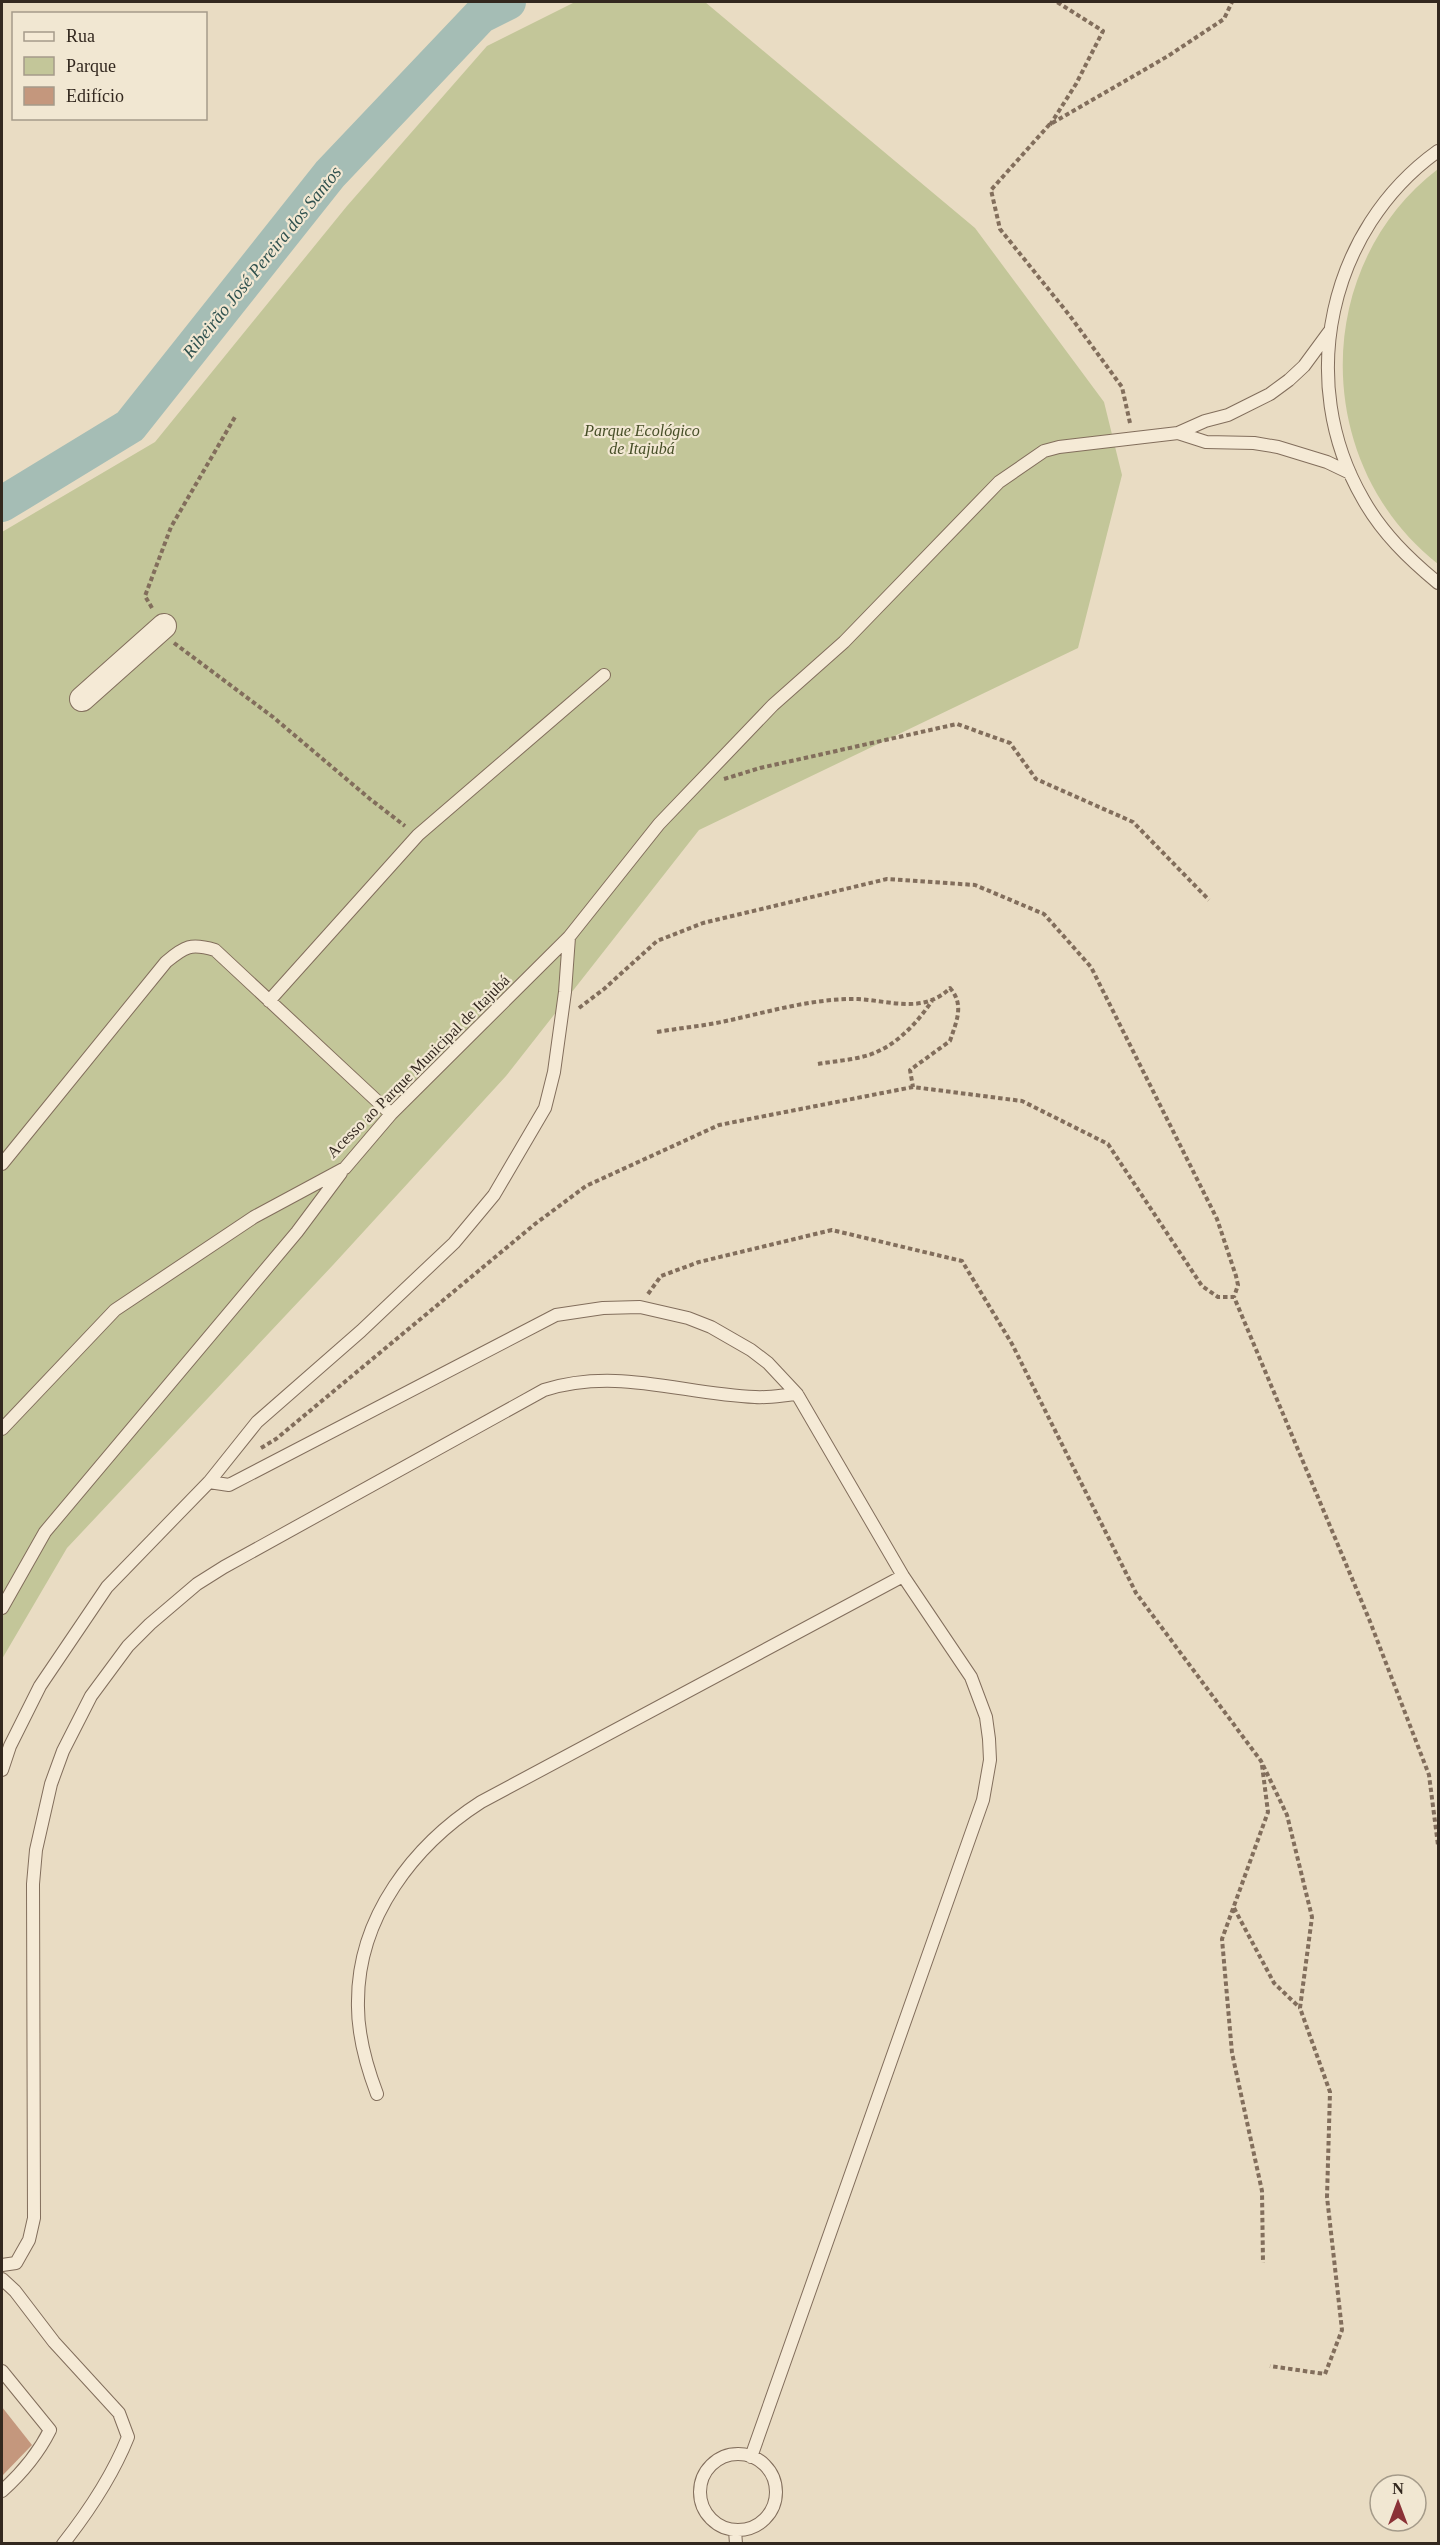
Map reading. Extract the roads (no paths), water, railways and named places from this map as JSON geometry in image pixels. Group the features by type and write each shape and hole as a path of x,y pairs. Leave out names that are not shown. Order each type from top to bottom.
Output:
{"street":[{"path":"82,699 164,626"}],"lane":[{"path":"1438,151 1405,179 1385,201 1369,224 1343,276 1329,332 1327,361 1329,399 1339,446 1350,473 1378,523 1397,546 1438,583"},
{"path":"1178,434 1205,421 1228,415 1270,394 1304,366 1329,332"},
{"path":"1178,434 1206,442 1238,442 1278,447 1303,453 1350,473"},
{"name":"Acesso ao Parque Municipal de Itajubá","path":"2,1428 115,1310 254,1217 345,1168 391,1114 569,937 659,824 773,705 844,642 999,482 1044,451 1059,447 1178,434"},
{"path":"269,1001 418,835 604,675"},
{"path":"2,1770 10,1746 40,1686 107,1587 208,1482 257,1422 361,1331 454,1243 494,1196 545,1108 554,1071 569,937"},
{"path":"2,1164 166,962 181,950 197,945 215,950 391,1114"},
{"path":"2,1608 45,1532 297,1232 345,1168"},
{"path":"208,1482 229,1485 556,1315 603,1308 640,1307 688,1318 733,1338 768,1363 797,1394 903,1576 971,1677 980,1697 989,1739 988,1780 979,1812 751,2457"},
{"path":"2,2265 16,2263 29,2240 34,2218 33,1884 42,1817 51,1784 76,1723 91,1696 128,1646 172,1603 224,1568 544,1390 580,1381 613,1379 756,1397 797,1394"},
{"path":"377,2094 367,2065 359,2022 357,2000 360,1977 371,1934 380,1913 405,1869 422,1850 459,1816 481,1802 903,1576"},
{"path":"2,2279 15,2291 54,2342 119,2413 128,2438 119,2459 88,2512 63,2544"},
{"path":"2,2371 50,2430 40,2451 19,2476 2,2491"},
{"path":"730,2455 751,2457 768,2469 774,2479 775,2500 765,2519 757,2525 735,2530 725,2528 708,2515 702,2506 701,2484 711,2466 719,2459 730,2455"},
{"path":"735,2530 736,2544"}],"waterway":[{"name":"Ribeirão José Pereira dos Santos","path":"2,504 130,426 330,174 480,16 508,2"}],"park label":[{"name":"Parque Ecológico de Itajubá","path":"642,439"}]}
